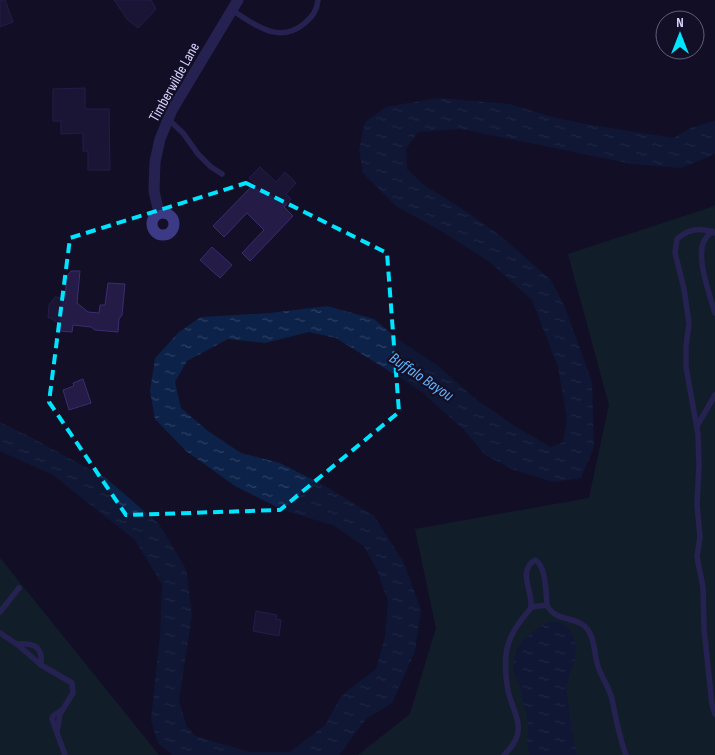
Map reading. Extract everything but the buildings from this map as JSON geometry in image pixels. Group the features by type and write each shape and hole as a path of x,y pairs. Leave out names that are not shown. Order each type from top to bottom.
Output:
{"street":[{"name":"Timberwilde Lane","path":"159,213 154,191 155,162 160,139 172,110 235,5"}],"lane":[{"path":"235,5 260,27 278,34 286,33 301,26 317,8 318,0"},
{"path":"168,119 183,133 198,154 222,174"},
{"path":"715,313 705,276 702,253 702,246 713,232 695,229 682,235 675,245 675,253 689,313 685,359 697,426 699,465 697,504 700,537 697,557 703,587 704,629 712,704 715,714"},
{"path":"697,426 715,395"},
{"path":"504,755 515,742 518,726 508,690 506,654 511,636 518,623 531,607 526,573 527,567 535,560 539,562 542,568 547,605 550,610 558,617 584,624 589,631 597,663 612,698 621,742 626,755"},
{"path":"0,612 19,588"},
{"path":"531,607 547,605"},
{"path":"0,633 17,644 41,665 72,683 73,692 60,714 57,732 65,755"},
{"path":"17,644 30,643 37,647 41,653 41,665"}],"highlighted area":[{"path":"246,183 387,253 399,412 280,510 126,515 49,402 70,238"}],"green space":[{"path":"715,205 715,755 358,755 410,714 436,628 415,529 589,498 609,405 568,254"},
{"path":"0,558 159,755 0,755"}],"water":[{"name":"Buffalo Bayou","path":"438,98 509,104 556,118 674,138 690,128 715,121 715,154 681,168 632,164 461,129 418,132 406,149 407,169 424,185 502,237 550,279 564,305 592,382 594,447 581,478 553,482 514,470 485,455 464,430 421,391 336,338 309,332 265,343 228,339 187,361 175,382 181,408 208,431 241,453 280,463 329,488 374,516 404,563 421,610 415,651 392,703 366,719 339,755 173,755 158,743 151,720 160,635 162,584 135,540 53,475 0,451 0,422 107,479 159,524 186,569 192,615 179,700 186,725 195,736 249,752 290,752 325,725 342,695 376,669 385,637 388,601 377,570 364,546 333,525 283,510 235,486 186,451 155,419 150,391 155,358 179,332 201,317 270,313 327,306 374,319 399,340 437,365 473,397 516,427 551,447 563,442 567,419 558,367 532,300 491,263 443,232 396,206 363,173 359,150 365,122 386,107"},
{"path":"549,622 557,622 568,627 574,638 576,652 568,680 567,693 577,755 530,755 527,744 528,724 520,687 513,671 514,659 517,648 523,640 542,625"}]}
